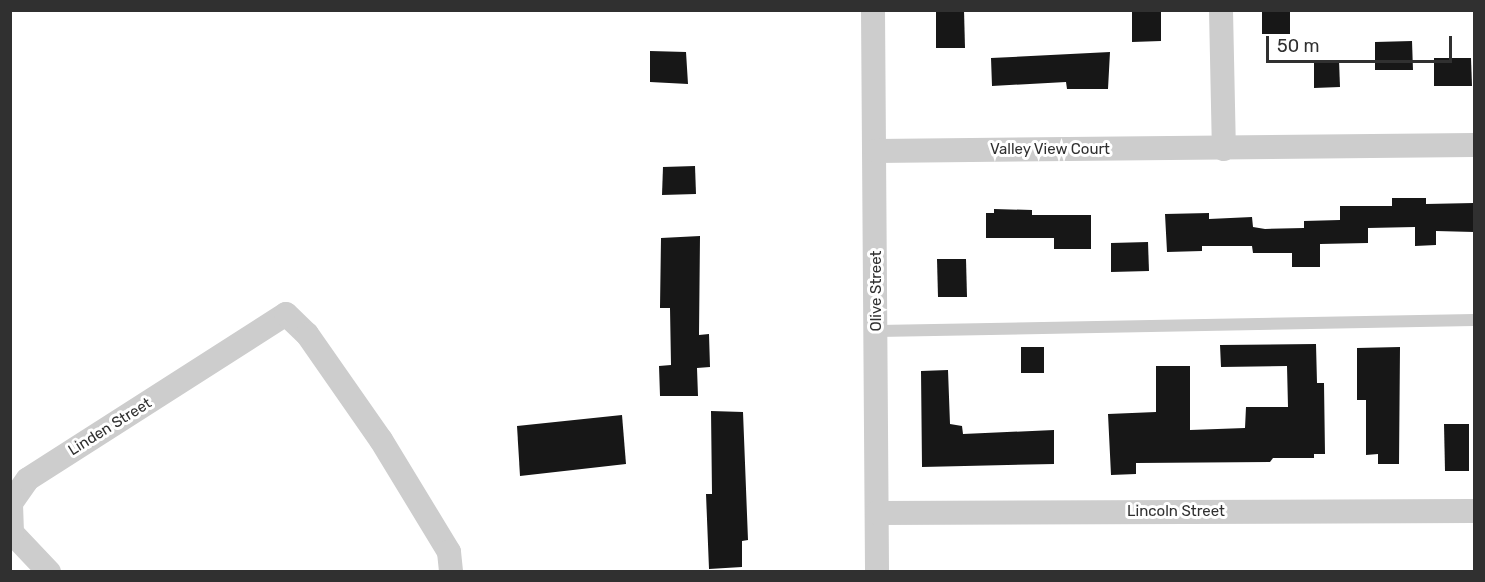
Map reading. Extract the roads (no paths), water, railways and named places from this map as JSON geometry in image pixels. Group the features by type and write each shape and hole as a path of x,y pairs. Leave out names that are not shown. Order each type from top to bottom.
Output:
{"street":[{"name":"Olive Street","path":"873,10 878,331 877,572"},
{"path":"1221,10 1224,148"},
{"name":"Valley View Court","path":"876,152 1474,145"},
{"name":"Linden Street","path":"49,572 12,533 11,502 28,479 286,314 307,334 381,440 449,552 451,572"},
{"name":"Lincoln Street","path":"877,513 1474,511"}],"lane":[{"path":"878,331 1474,320"}]}
